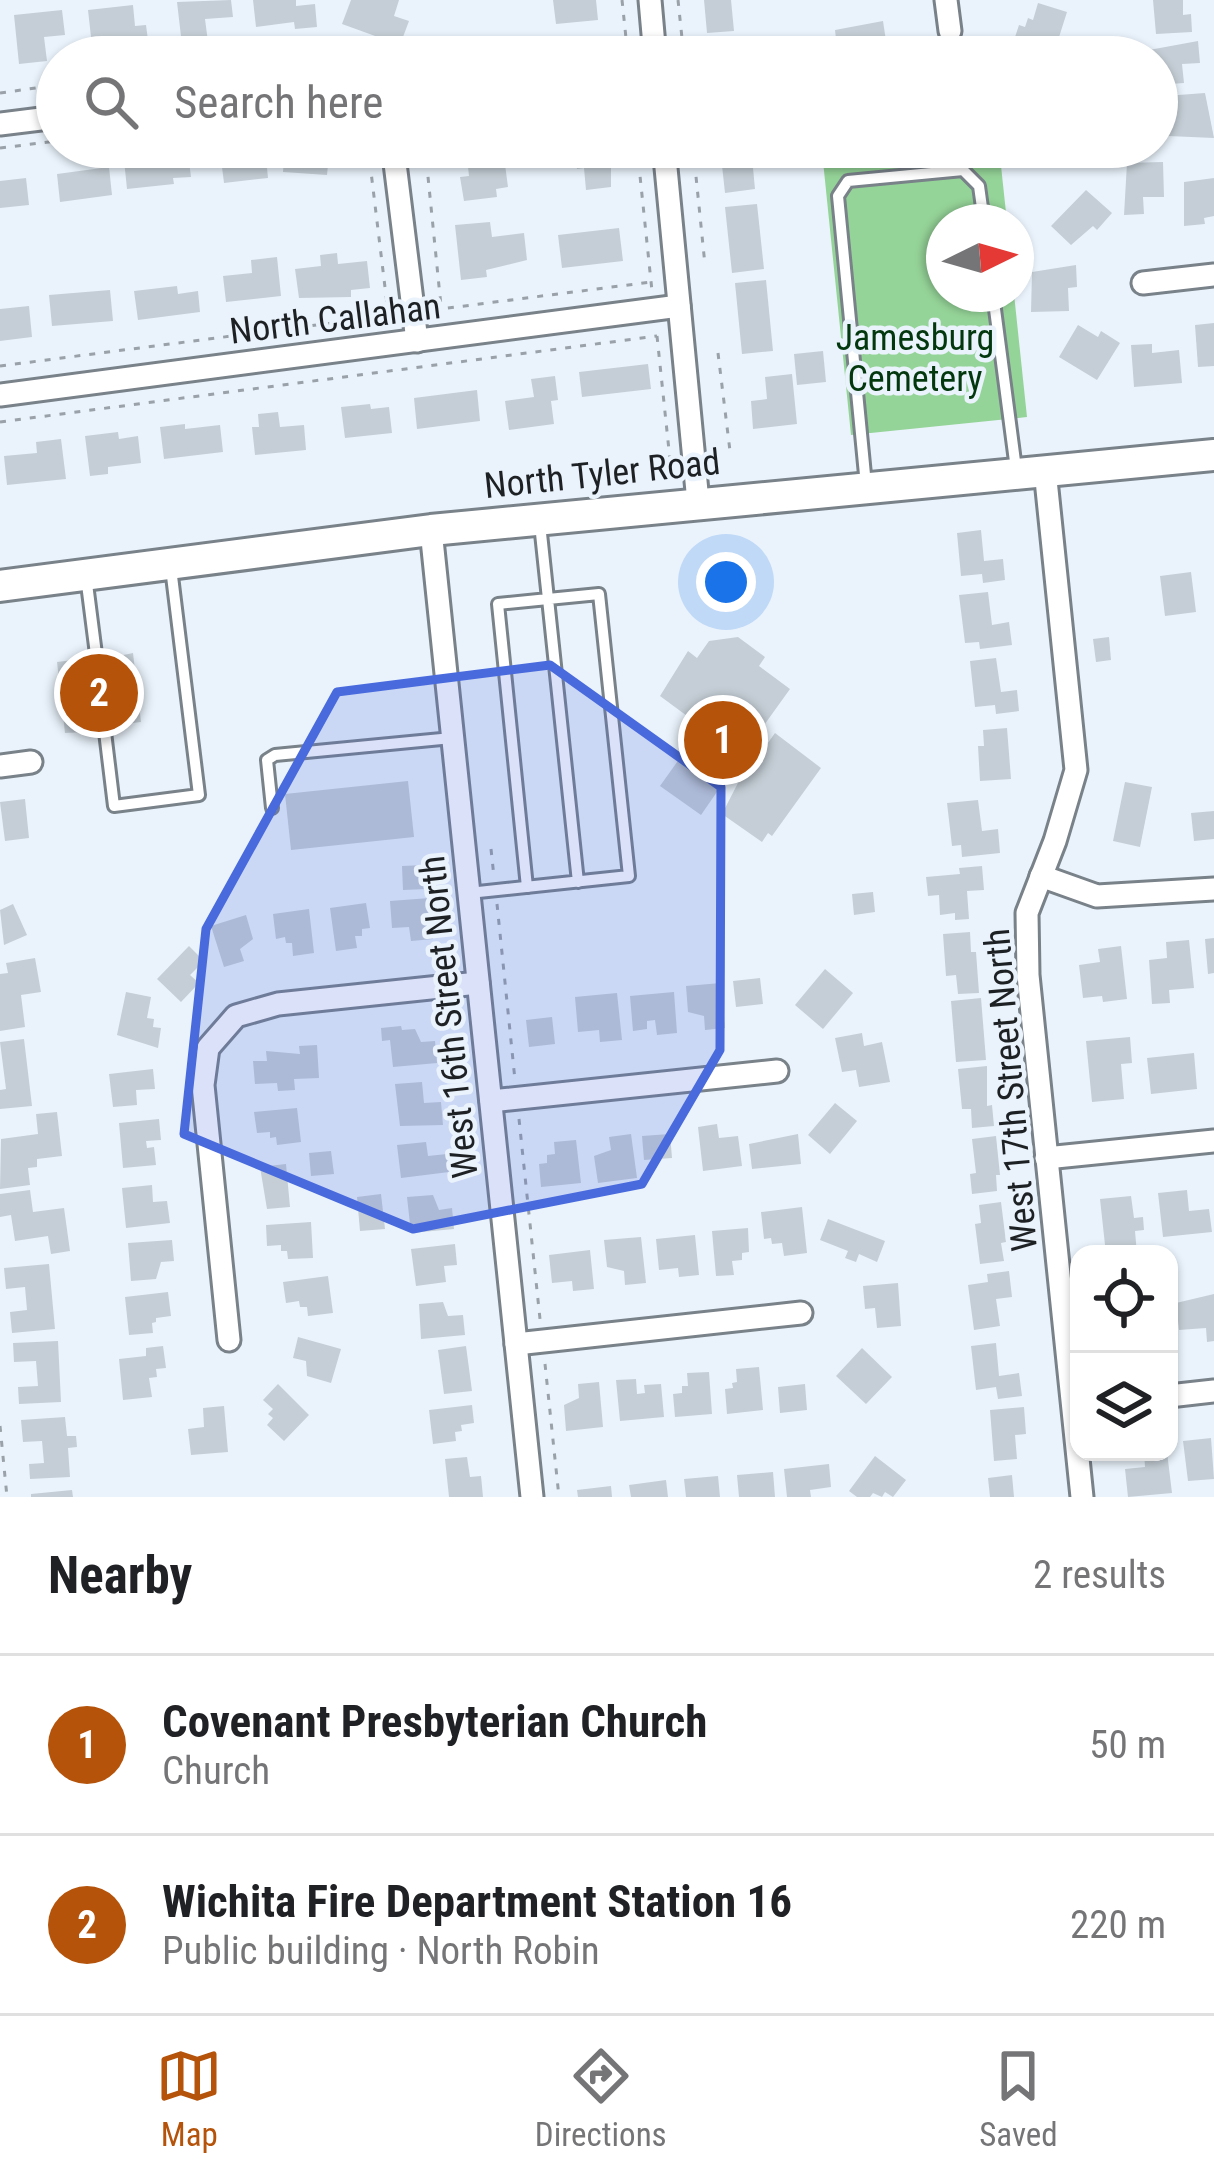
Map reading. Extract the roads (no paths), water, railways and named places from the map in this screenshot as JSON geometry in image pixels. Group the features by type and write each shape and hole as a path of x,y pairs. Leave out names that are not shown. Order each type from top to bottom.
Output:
{"main road":[{"name":"North Tyler Road","path":"0,586 430,530 1214,455"}],"street":[{"path":"650,0 653,36"},
{"path":"946,0 950,31"},
{"path":"0,124 36,120"},
{"path":"396,168 417,341"},
{"path":"666,168 698,502"},
{"path":"1143,283 1214,275"},
{"name":"North Callahan","path":"0,394 679,306"},
{"name":"West 17th Street North","path":"1030,471 1076,770 1027,913 1028,975 1070,1356"},
{"name":"West 16th Street North","path":"430,530 532,1497"},
{"path":"0,766 31,762"},
{"path":"1041,876 1097,896 1214,889"},
{"path":"230,1340 203,1084 208,1048 236,1016 278,1004 478,983"},
{"path":"490,1101 777,1071"},
{"path":"1046,1158 1214,1141"},
{"path":"516,1344 801,1313"},
{"path":"1178,1395 1214,1391"},
{"name":"West 17th Street North","path":"1080,1461 1082,1497"}],"lane":[{"path":"866,486 838,196 848,182 963,170 979,186 982,204"},
{"path":"997,312 1030,471"},
{"path":"540,519 578,882"},
{"path":"105,732 114,806 199,795 170,565"},
{"path":"86,575 97,662"},
{"path":"469,893 578,882 629,876 599,593 498,604 527,887"},
{"path":"272,808 267,760 274,755 452,738"}],"place":[{"name":"Wichita Fire Department Station 16","path":"99,693"},
{"name":"Covenant Presbyterian Church","path":"723,740"}],"park label":[{"name":"Jamesburg Cemetery","path":"915,358"}]}
